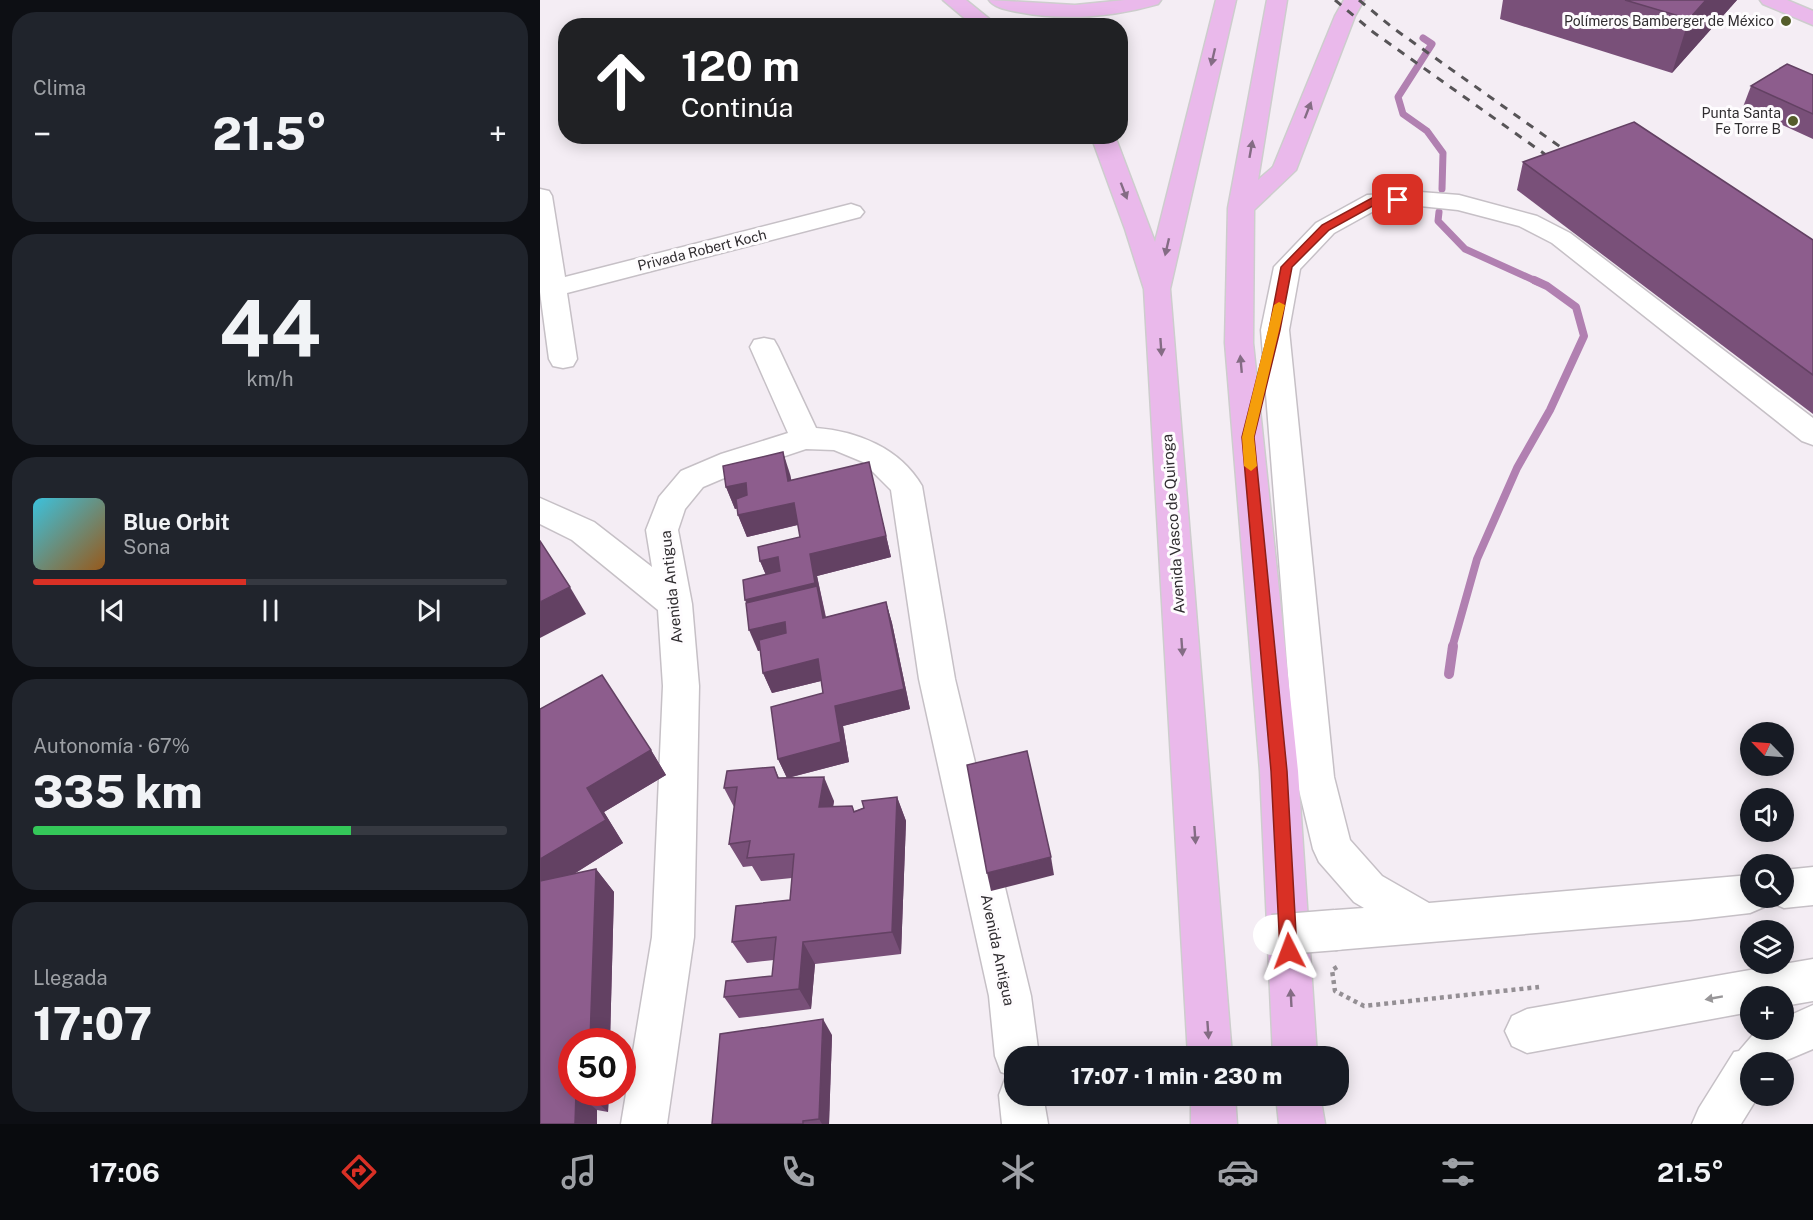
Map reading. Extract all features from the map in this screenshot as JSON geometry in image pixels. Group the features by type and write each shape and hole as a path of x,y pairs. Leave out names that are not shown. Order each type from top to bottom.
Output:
{"main road":[{"path":"953,0 977,18"},
{"path":"999,0 1057,12 1138,4 1151,0"},
{"name":"Avenida Vasco de Quiroga","path":"1209,1046 1157,289 1226,0"},
{"path":"1277,0 1241,208 1239,343 1279,771 1294,1046"},
{"path":"1241,208 1284,170 1345,16 1354,0"},
{"path":"1770,0 1813,19"},
{"path":"1106,144 1138,229 1157,289"},
{"path":"1213,1106 1214,1124"},
{"path":"1300,1106 1302,1124"}],"street":[{"path":"540,196 563,359"},
{"path":"1248,437 1275,330 1287,267 1326,228 1376,200 1420,199 1459,203 1528,221 1561,238 1813,434"},
{"name":"Privada Robert Koch","path":"553,288 851,212"},
{"path":"1275,330 1315,777 1333,849 1368,889 1426,923"},
{"path":"764,347 805,438"},
{"name":"Avenida Antigua","path":"644,1124 673,937 681,686 675,604 662,530 670,506 692,479 732,462 805,438 837,440 874,454 906,486 937,679 1010,996 1016,1046"},
{"path":"540,510 583,531 675,604"},
{"path":"1794,889 1813,886"},
{"path":"1273,935 1339,947 1426,923 1740,895"},
{"path":"1527,1031 1813,980"},
{"path":"1765,1052 1772,1045 1813,1028"},
{"path":"1715,1124 1740,1084"},
{"path":"1023,1106 1025,1124"}],"path":[{"path":"1339,947 1332,970 1335,991 1364,1006 1541,987"}],"building":[{"path":"1625,0 1706,0 1689,19"},
{"path":"1787,64 1813,75 1813,114 1751,86"},
{"path":"1634,122 1813,240 1813,375 1523,162"},
{"path":"783,452 788,481 869,462 886,536 810,554 815,583 745,600 743,580 780,571 778,557 760,561 758,547 800,537 794,503 738,515 736,499 747,495 746,483 726,487 723,466"},
{"path":"540,541 570,587 540,602"},
{"path":"817,586 823,618 886,602 904,689 835,706 841,742 778,759 771,707 823,693 818,659 763,673 759,640 786,633 785,622 749,630 746,603"},
{"path":"602,675 651,750 587,788 606,820 540,859 540,709"},
{"path":"1027,751 1051,857 987,873 967,765"},
{"path":"774,767 778,778 824,777 819,807 852,806 854,812 864,808 862,801 897,797 892,932 803,942 799,989 724,997 726,981 772,976 776,937 732,942 736,906 790,900 794,854 747,858 750,841 729,844 737,787 724,788 727,771"},
{"path":"596,869 590,1028 558,1028 558,1106 576,1106 575,1124 540,1124 540,881"},
{"path":"823,1019 819,1119 803,1121 803,1124 712,1124 720,1034"}],"waterway":[{"path":"1423,38 1432,44 1398,97 1403,114 1427,131 1443,153 1442,189"},
{"path":"1439,212 1438,221 1465,249 1538,282"},
{"path":"1452,648 1477,559 1517,468 1550,410 1584,336 1576,307 1547,286 1534,280"},
{"path":"1449,674 1453,646"}],"railway":[{"path":"1335,0 1373,32 1560,165"},
{"path":"1359,0 1393,28 1576,158"}],"slow traffic":[{"path":"1251,466 1248,437 1275,330 1279,305"}],"place":[{"name":"Polímeros Bamberger de México","path":"1786,21"},
{"name":"Punta Santa Fe Torre B","path":"1793,121"}],"route":[{"path":"1289,951 1279,771 1248,437 1275,330 1287,267 1326,228 1376,200 1398,200"}]}
